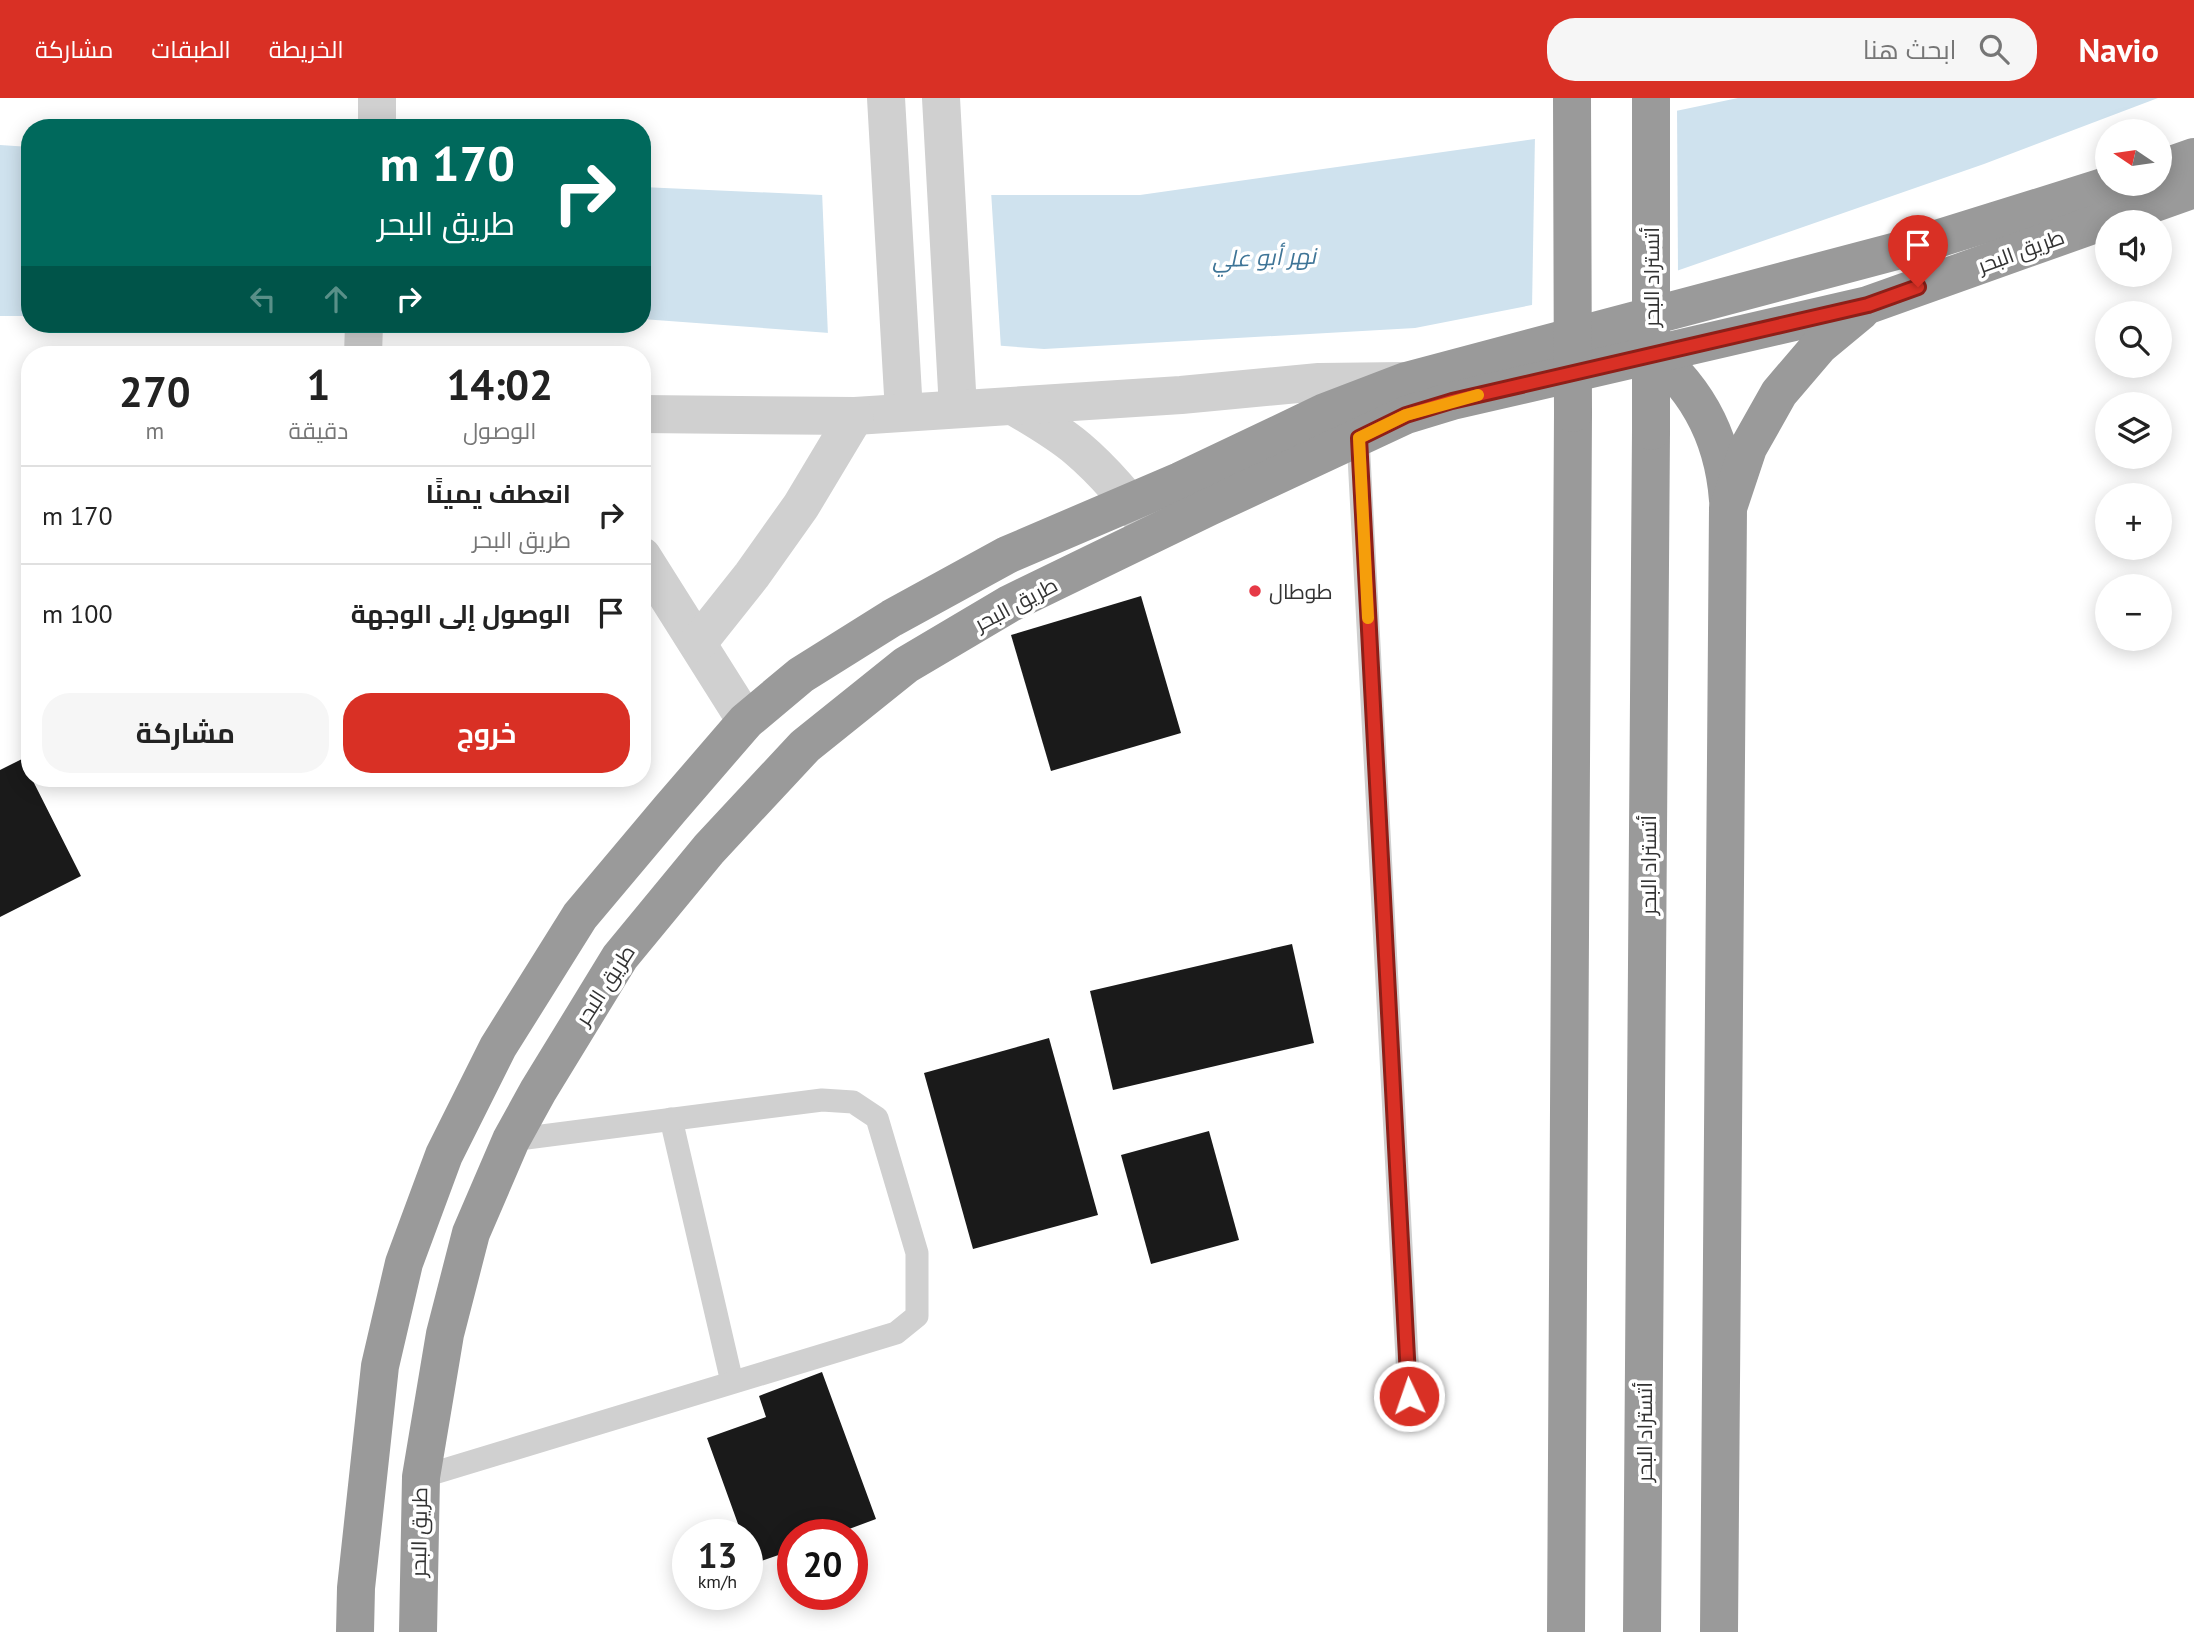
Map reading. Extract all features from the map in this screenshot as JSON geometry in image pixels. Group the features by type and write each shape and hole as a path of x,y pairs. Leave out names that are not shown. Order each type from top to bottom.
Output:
{"highway":[{"path":"1566,1632 1573,98"},
{"name":"أتستراد البحر","path":"1642,1632 1651,98"},
{"path":"2172,165 2194,157"},
{"name":"طريق البحر","path":"355,1632 356,1588 380,1366 404,1263 444,1155 498,1047 580,916 746,721 801,675 892,618 1007,555 1130,503 1325,412 1406,381 1908,248 2095,190"},
{"name":"طريق البحر","path":"418,1632 421,1477 444,1334 471,1233 511,1140 620,957 709,849 805,746 906,665 1009,604 1406,415 1452,401 1868,305 2194,190"},
{"path":"1728,508 1748,448 1779,393 1820,345 1868,305"},
{"path":"1614,327 1657,355 1678,375 1696,398 1720,451 1726,479 1728,508 1719,1632"},
{"path":"467,1110 511,1140"}],"street":[{"path":"377,98 377,119"},
{"path":"886,98 903,397"},
{"path":"941,98 958,409"},
{"path":"651,414 855,416 903,397 958,409 1168,396 1319,382 1406,381 1452,401"},
{"path":"1013,406 1077,449 1109,478 1155,534"},
{"path":"698,643 752,575 800,506 855,416"},
{"path":"651,570 746,721"}],"lane":[{"path":"1359,438 1409,1396"},
{"path":"421,1477 896,1333 917,1316 917,1253 877,1118 853,1102 822,1100 511,1140"},
{"path":"671,1119 732,1382"}],"water":[{"name":"نهر أبو علي","path":"1738,98 2158,98 2103,119 2095,119 2095,122 1984,164 1639,284 1415,328 1044,349 651,320 651,187 822,195 1140,195 1556,136"},
{"path":"0,145 21,146 21,316 0,316"}],"pier":[{"path":"1677,107 1678,274 1640,288 1532,309 1535,135"},
{"path":"822,191 991,191 1001,349 828,336"}],"building":[{"path":"1141,596 1181,733 1051,771 1011,635"},
{"path":"21,760 21,787 36,787 81,876 0,917 0,770"},
{"path":"1292,944 1314,1043 1113,1090 1090,991"},
{"path":"1049,1038 1098,1215 973,1249 924,1073"},
{"path":"1209,1131 1239,1240 1151,1264 1121,1155"},
{"path":"822,1372 876,1519 868,1522 868,1519 777,1519 777,1556 763,1560 763,1519 736,1519 707,1438 766,1417 759,1396"}],"slow traffic":[{"path":"1368,618 1359,438 1406,415 1478,395"}],"place":[{"name":"طوطال","path":"1255,591"}],"route":[{"path":"1409,1396 1359,438 1406,415 1452,401 1868,305 1918,287"}]}
